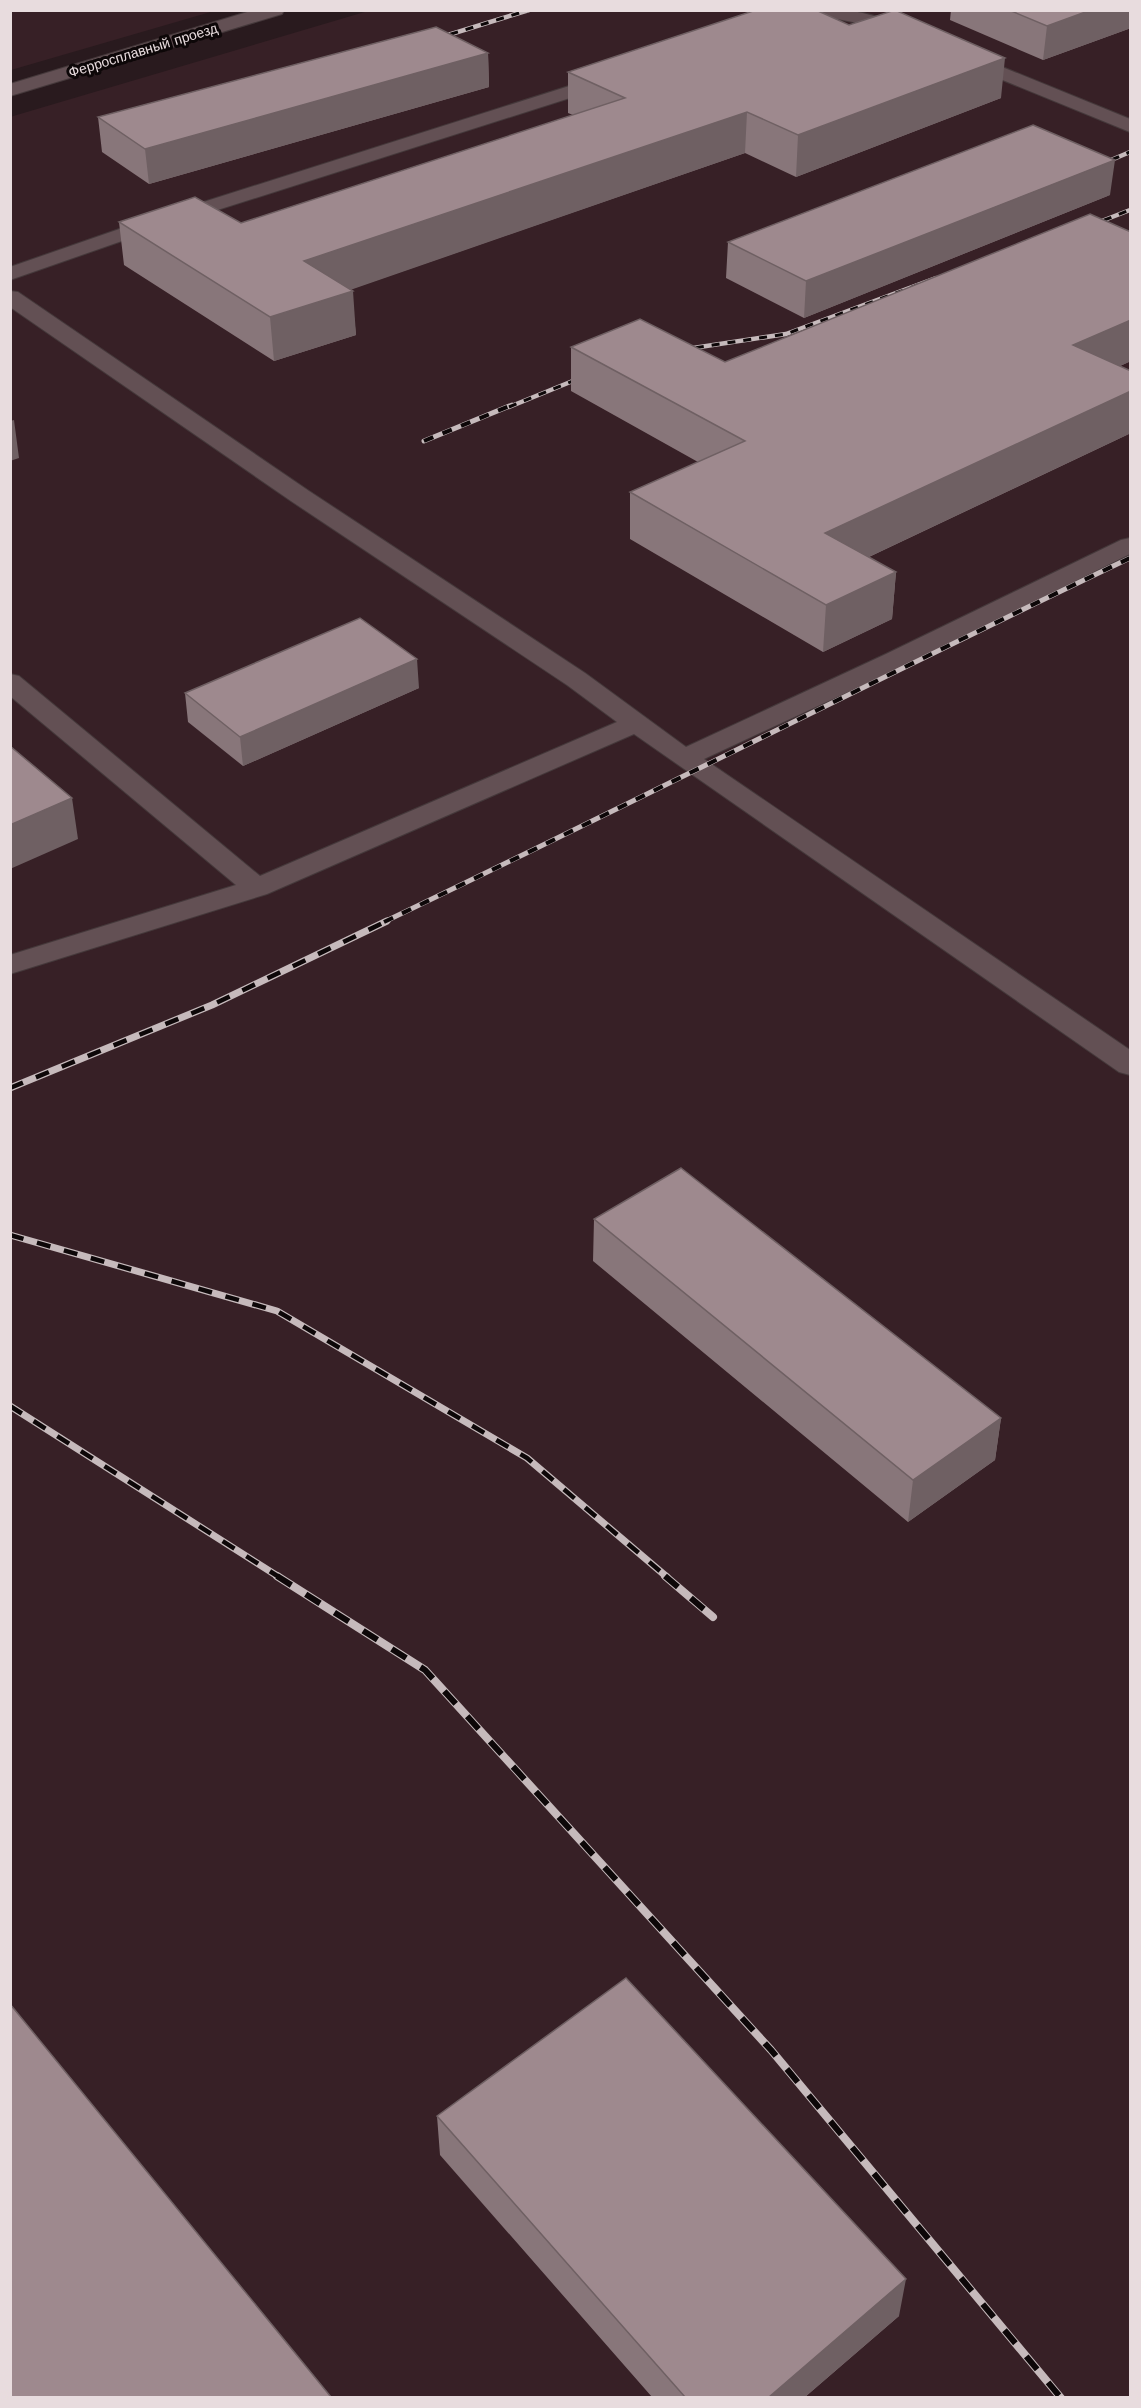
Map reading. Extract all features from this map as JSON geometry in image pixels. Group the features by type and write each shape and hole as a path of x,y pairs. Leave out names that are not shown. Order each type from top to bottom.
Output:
{"street":[{"name":"Ферросплавный проезд","path":"10,90 275,10"},
{"path":"809,12 847,12 879,23 1131,126"},
{"path":"10,274 135,230 633,71"},
{"path":"10,297 300,496 576,678 684,758 1131,1065"},
{"path":"684,758 895,660 1131,545"},
{"path":"10,682 257,888"},
{"path":"10,965 257,888 637,723"}],"shaded area":[{"path":"11,10 214,10 214,11 11,70"},
{"path":"368,11 1130,11 1130,2397 11,2397 10,117"}],"building":[{"path":"756,10 816,10 849,25 895,10 1005,58 798,135 747,112 304,261 353,291 270,317 119,222 195,197 241,223 625,98 568,72"},
{"path":"1009,10 1091,10 1047,26"},
{"path":"436,27 488,53 145,149 98,117"},
{"path":"1033,125 1115,160 806,281 728,242"},
{"path":"1090,214 1131,232 1131,320 1073,345 1131,371 1131,391 825,533 896,572 826,605 630,492 745,441 571,347 640,319 725,362"},
{"path":"360,618 417,659 240,737 185,693"},
{"path":"10,746 72,798 10,825"},
{"path":"681,1168 1001,1418 913,1480 594,1219"},
{"path":"626,1978 906,2279 769,2397 685,2397 437,2116"},
{"path":"10,2004 331,2397 10,2397"}],"railway":[{"path":"435,39 529,10"},
{"path":"1097,166 1130,152"},
{"path":"1089,226 1130,210"},
{"path":"680,350 786,334 936,278"},
{"path":"509,407 585,376"},
{"path":"424,441 512,405"},
{"path":"384,922 1130,558"},
{"path":"10,1088 212,1005 387,921"},
{"path":"10,1235 277,1311 527,1458 667,1577"},
{"path":"10,1406 279,1577"},
{"path":"277,1576 425,1670 771,2050 1061,2398"},
{"path":"665,1576 713,1617"}]}
